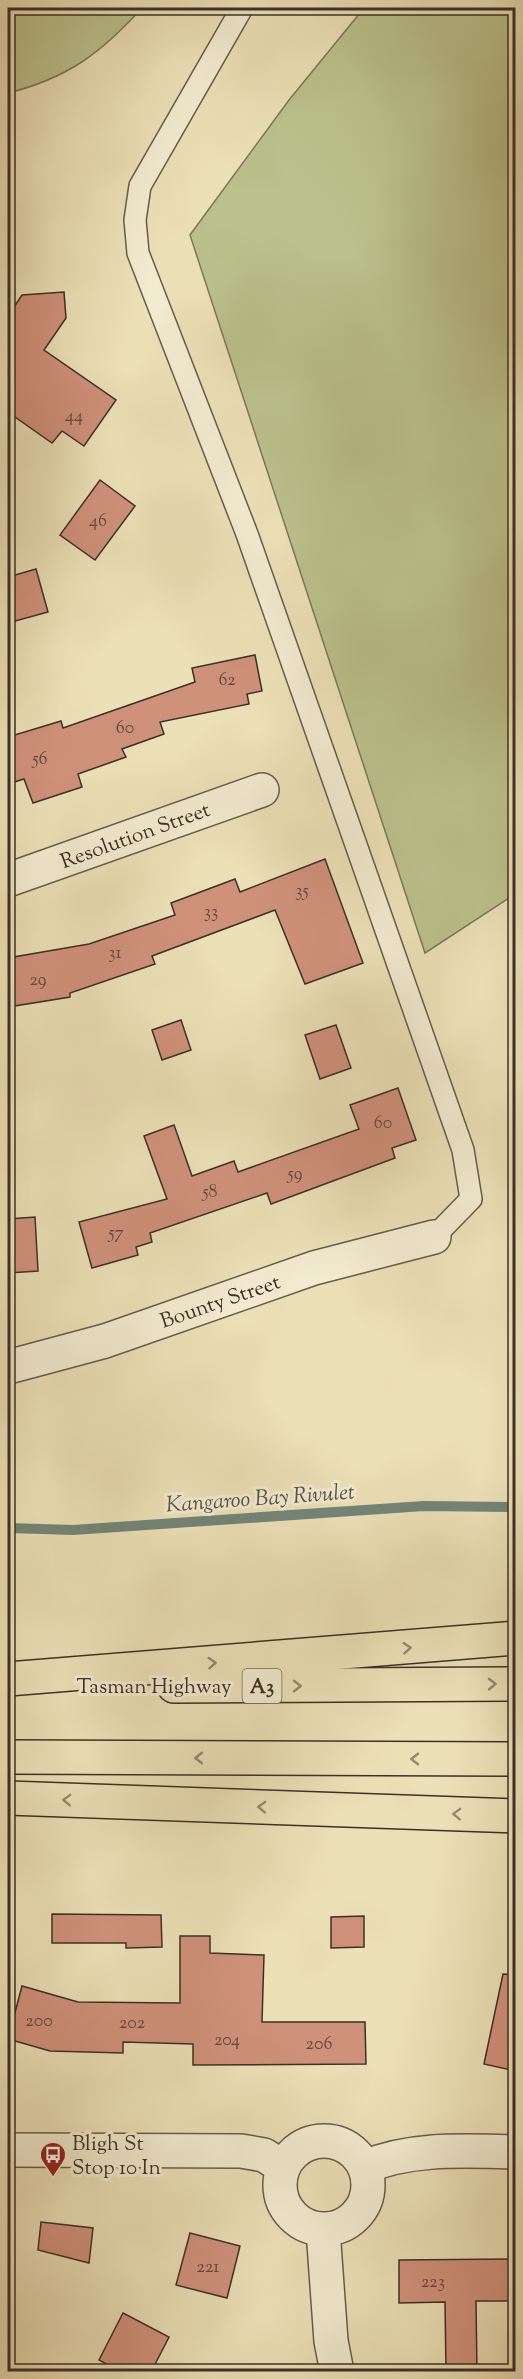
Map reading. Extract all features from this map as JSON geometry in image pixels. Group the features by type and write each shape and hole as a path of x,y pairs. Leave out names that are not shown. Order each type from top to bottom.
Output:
{"highway":[{"path":"8,1678 516,1638"},
{"name":"Tasman Highway","path":"8,1686 516,1684"},
{"path":"8,1757 516,1759"},
{"path":"8,1798 516,1816"}],"street":[{"name":"Resolution Street","path":"8,880 262,789"},
{"name":"Bounty Street","path":"8,1367 105,1341 314,1268 434,1237"},
{"path":"317,2141 332,2141 345,2146 357,2155 369,2180 364,2205 348,2223 323,2230 309,2227 296,2220 286,2210 280,2196 283,2168 297,2151 317,2141"},
{"path":"8,2150 241,2151 264,2155 283,2168"},
{"path":"365,2168 385,2159 407,2154 516,2152"},
{"path":"323,2230 331,2341 337,2372"}],"lane":[{"path":"242,8 140,186 135,220 138,253 247,534 463,1150 471,1199 434,1237"}],"green space":[{"path":"8,8 142,8 112,38 82,62 48,80 8,93"},
{"path":"364,8 515,8 515,894 425,953 190,235 289,100"}],"building":[{"path":"64,292 66,318 44,350 116,400 84,446 62,431 52,443 8,412 8,316 22,295"},
{"path":"100,480 135,506 95,560 60,535"},
{"path":"36,569 48,612 8,623 8,577"},
{"path":"255,655 262,691 247,694 249,704 160,722 164,734 122,749 126,757 78,774 82,787 33,803 24,779 8,784 8,737 61,721 63,728 195,682 192,668"},
{"path":"325,859 363,963 305,984 275,910 152,956 155,964 70,993 70,997 8,1007 8,958 89,944 175,915 171,903 235,879 240,892"},
{"path":"181,1020 191,1050 162,1060 152,1030"},
{"path":"336,1025 351,1068 320,1079 305,1035"},
{"path":"398,1088 416,1140 392,1148 395,1158 271,1204 267,1193 150,1233 152,1242 136,1247 138,1255 92,1268 79,1222 167,1199 144,1136 174,1125 192,1176 234,1161 238,1172 359,1129 350,1105"},
{"path":"35,1217 38,1271 8,1273 8,1219"},
{"path":"52,1914 161,1915 162,1947 126,1948 126,1943 52,1943"},
{"path":"364,1916 364,1947 331,1948 331,1917"},
{"path":"180,1936 210,1936 210,1953 264,1955 262,2022 365,2022 366,2064 193,2065 193,2044 123,2042 123,2053 50,2051 8,2039 22,1986 78,2002 180,2003"},
{"path":"503,1974 516,1975 516,2049 511,2070 484,2064"},
{"path":"41,2222 93,2228 89,2263 38,2250"},
{"path":"190,2233 240,2246 227,2298 176,2285"},
{"path":"516,2259 516,2301 476,2301 477,2372 446,2372 445,2302 399,2303 399,2260"},
{"path":"123,2313 169,2337 151,2372 121,2372 99,2360"}],"waterway":[{"name":"Kangaroo Bay Rivulet","path":"8,1528 73,1530 424,1506 516,1507"}],"place":[{"name":"Bligh St Stop 10 In","path":"53,2178"}]}
